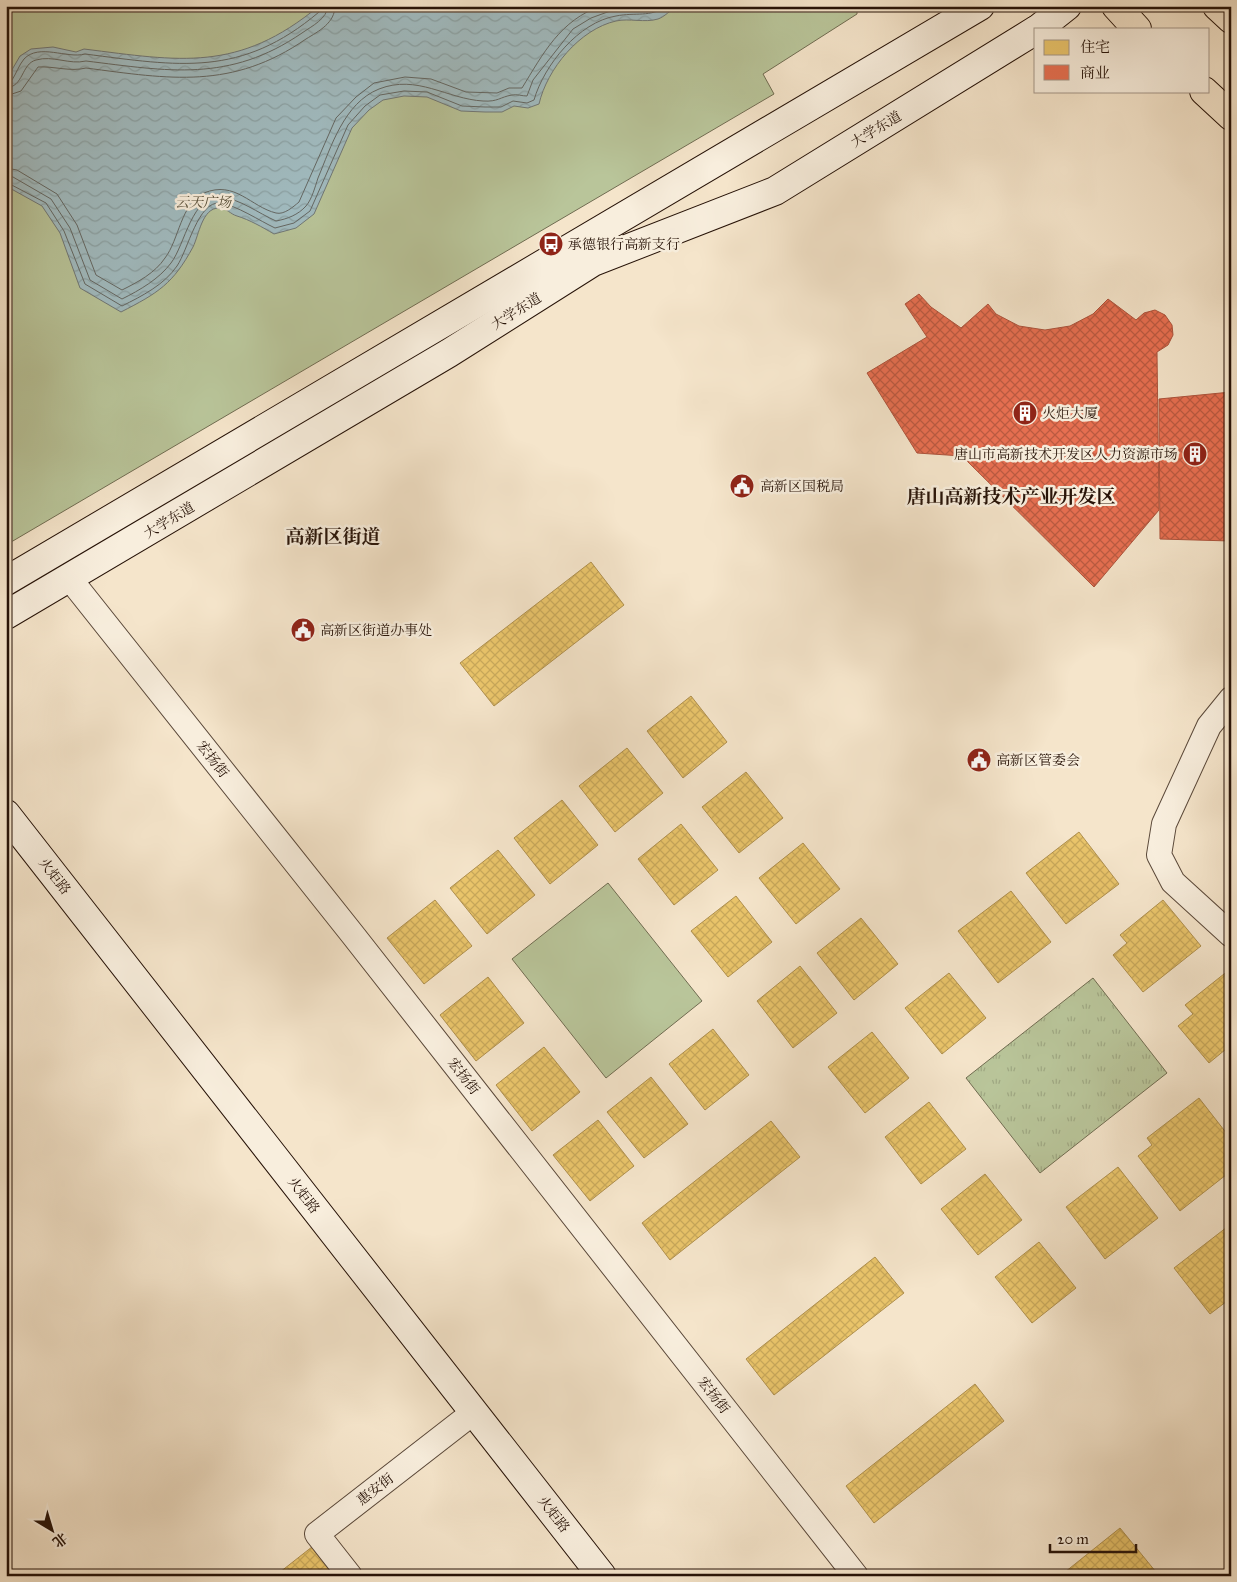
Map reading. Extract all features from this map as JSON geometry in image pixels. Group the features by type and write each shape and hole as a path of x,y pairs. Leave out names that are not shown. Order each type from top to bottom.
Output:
{"main road":[{"path":"1116,6 1136,28"},
{"path":"1217,6 1231,19"},
{"path":"1205,92 1231,116"}],"street":[{"name":"大学东道","path":"6,581 980,6"},
{"name":"大学东道","path":"1038,28 1067,6"},
{"name":"大学东道","path":"6,615 70,579 449,353 593,262 775,190 1034,31"},
{"name":"宏扬街","path":"70,579 359,943 856,1576"},
{"path":"1231,699 1209,726 1164,824 1159,855 1172,882 1231,935"},
{"name":"火炬路","path":"6,814 602,1576"},
{"name":"惠安街","path":"350,1576 317,1534 474,1412"}],"green space":[{"name":"云天广场","path":"6,6 857,6 857,14 763,74 774,94 6,545"},
{"path":"608,883 702,1001 606,1078 512,959"},
{"path":"1093,978 1167,1073 1040,1173 966,1078"}],"water":[{"path":"319,6 677,6 658,19 648,21 616,21 590,32 567,52 557,64 549,77 539,104 528,108 514,106 502,112 461,111 427,97 404,96 383,100 369,110 352,128 314,214 296,228 274,234 224,209 213,209 205,217 193,247 179,270 155,293 145,299 121,312 80,288 60,233 42,206 6,186 6,80 20,56 31,49 53,47 76,52 84,49 150,57 207,57 234,52 262,43 290,28"}],"building: 住宅":[{"path":"591,562 624,605 494,706 460,663"},
{"path":"691,696 727,742 683,778 647,731"},
{"path":"627,748 663,793 615,832 579,786"},
{"path":"746,772 783,818 739,853 702,807"},
{"path":"562,800 598,845 550,884 514,838"},
{"path":"681,824 718,870 674,905 638,859"},
{"path":"1079,832 1119,884 1066,924 1026,873"},
{"path":"803,843 840,889 796,924 759,878"},
{"path":"498,850 535,895 487,934 450,888"},
{"path":"1011,891 1051,942 998,983 958,931"},
{"path":"736,896 772,942 728,977 691,931"},
{"path":"435,900 472,946 424,984 387,938"},
{"path":"1163,900 1201,946 1143,992 1113,955 1127,943 1120,935"},
{"path":"861,918 898,964 854,1000 817,953"},
{"path":"800,966 837,1013 793,1048 757,1001"},
{"path":"1229,970 1231,973 1231,1045 1209,1063 1178,1026 1193,1014 1185,1005"},
{"path":"949,973 986,1018 942,1054 905,1008"},
{"path":"488,977 524,1023 476,1061 440,1015"},
{"path":"713,1029 749,1075 705,1110 669,1064"},
{"path":"872,1032 909,1078 865,1113 828,1067"},
{"path":"544,1047 580,1092 532,1131 496,1085"},
{"path":"651,1077 688,1124 644,1158 607,1112"},
{"path":"1199,1098 1231,1139 1231,1171 1180,1211 1138,1156 1152,1145 1147,1138"},
{"path":"929,1102 966,1149 921,1184 885,1137"},
{"path":"598,1120 634,1166 590,1201 553,1155"},
{"path":"771,1121 800,1157 670,1260 642,1223"},
{"path":"1118,1167 1158,1218 1105,1259 1066,1207"},
{"path":"985,1174 1022,1220 978,1255 941,1209"},
{"path":"1231,1224 1231,1298 1210,1314 1174,1268"},
{"path":"1039,1242 1076,1288 1032,1323 995,1277"},
{"path":"875,1257 904,1293 774,1395 746,1359"},
{"path":"975,1384 1004,1421 874,1523 846,1486"},
{"path":"1120,1528 1156,1572 1151,1576 1060,1576"},
{"path":"322,1539 350,1576 275,1576"}],"building: 商业":[{"name":"火炬大厦","path":"919,294 931,307 961,328 988,304 996,314 1019,326 1045,330 1070,326 1093,314 1108,299 1136,320 1144,313 1155,310 1165,315 1172,325 1173,335 1168,345 1157,352 1159,510 1094,587 962,456 917,453 867,373 927,337 905,304"},
{"name":"唐山市高新技术开发区人力资源市场","path":"1231,392 1231,541 1160,539 1159,399"}],"place":[{"name":"承德银行高新支行","path":"551,244"},
{"name":"火炬大厦","path":"1025,413"},
{"name":"唐山市高新技术开发区人力资源市场","path":"1195,454"},
{"name":"高新区国税局","path":"742,486"},
{"name":"高新区街道办事处","path":"303,630"},
{"name":"高新区管委会","path":"979,760"}],"district":[{"name":"唐山高新技术产业开发区","path":"1011,496"},
{"name":"高新区街道","path":"333,536"}]}
